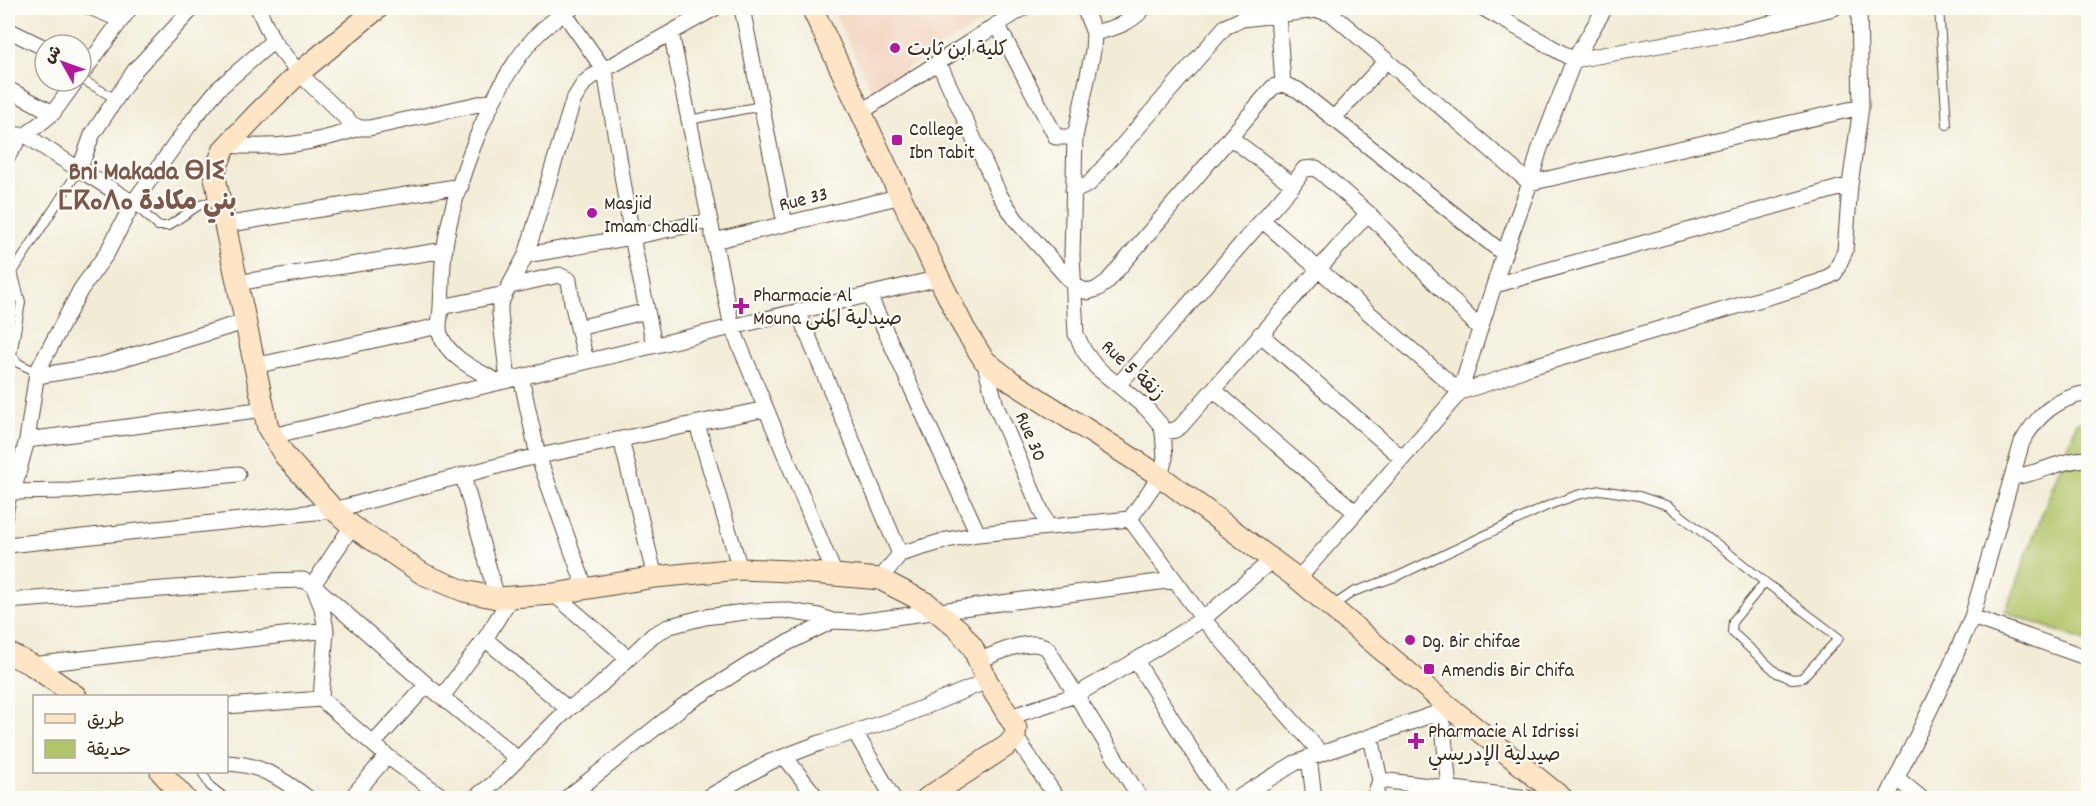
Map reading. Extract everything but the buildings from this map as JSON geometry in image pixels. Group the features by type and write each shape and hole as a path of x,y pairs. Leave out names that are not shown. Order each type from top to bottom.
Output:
{"street":[{"path":"93,8 125,14 93,57"},
{"path":"80,168 92,135 135,70 193,8"},
{"path":"258,8 273,41 299,73 338,112 360,128"},
{"path":"378,8 299,73 227,145 214,173 236,283 247,321 254,366 272,436 285,456 334,510 352,526 423,574 464,591 504,598 586,590 655,577 740,569 880,579 939,612 967,640 1012,727 1057,798"},
{"path":"586,590 509,380 500,304 526,255 573,101 584,83 715,8"},
{"path":"742,8 785,224"},
{"path":"812,8 939,278 970,339 984,360 1027,393 1160,476 1298,579 1443,710 1562,798"},
{"path":"861,112 1023,8"},
{"path":"1084,8 1094,33 1124,25 1144,8"},
{"path":"1483,8 1574,60 1734,32 1834,8"},
{"path":"1298,579 1460,392 1539,151 1574,60 1605,8"},
{"path":"1460,392 1536,365 1810,285 1830,277 1837,270 1845,251 1850,185 1861,107 1858,8"},
{"path":"509,380 454,355 446,346 439,326 440,290 445,250 461,186 492,101 507,75 536,35 568,10 604,71 632,237 654,345"},
{"path":"1073,190 1081,189 1089,184 1225,27 1242,19 1318,10 1332,15 1530,183"},
{"path":"1278,15 1283,84"},
{"path":"997,24 1056,137 1076,136"},
{"path":"8,30 33,42"},
{"path":"671,33 732,327 835,575"},
{"name":"Rue 5 زنقة","path":"1094,33 1093,51 1076,136 1073,190 1072,255 1077,340 1096,367 1148,409 1160,424 1163,432"},
{"path":"238,474 71,491 10,492 27,440 37,372 81,289 107,254 133,203 195,117 218,89 273,41"},
{"path":"1333,119 1386,60"},
{"path":"938,61 999,194 1016,220 1075,286 1088,292 1107,282 1273,87 1283,84 1298,90 1504,254"},
{"path":"8,89 53,113"},
{"path":"26,135 53,113 67,93"},
{"path":"227,145 263,148 299,144 360,128 369,128 492,101"},
{"path":"1530,183 1861,107"},
{"path":"8,135 26,135 54,155 80,168 133,203"},
{"path":"1231,138 1293,185"},
{"path":"1119,384 1293,185 1304,169 1316,168 1368,213 1479,329"},
{"path":"1495,285 1850,185"},
{"path":"224,225 461,186"},
{"name":"Rue 33","path":"714,241 902,196"},
{"path":"880,579 900,554 947,540 978,534 1130,519 1160,476 1165,458 1163,432 1181,426 1368,213"},
{"path":"1262,219 1460,392"},
{"path":"526,255 709,221"},
{"path":"236,283 445,250"},
{"path":"441,307 554,276 565,277 569,280 586,361"},
{"path":"272,436 939,278"},
{"path":"869,295 978,534"},
{"path":"578,328 647,311"},
{"path":"798,312 900,554"},
{"path":"37,372 43,375 98,366 247,321"},
{"path":"254,366 439,326"},
{"path":"1260,334 1402,458"},
{"name":"Rue 30","path":"984,360 996,406 1048,527"},
{"path":"1214,390 1355,512"},
{"path":"1887,798 1972,617 2013,477 2018,452 2032,426 2058,402 2070,396 2088,393"},
{"path":"27,440 265,409"},
{"path":"8,545 334,510 538,456 766,409"},
{"path":"697,424 740,569"},
{"path":"621,439 655,577"},
{"path":"2013,477 2028,475 2078,459 2088,459"},
{"path":"442,697 485,639 504,598 463,476"},
{"path":"1130,519 1203,619 1315,755 1314,798"},
{"path":"313,585 352,526"},
{"path":"1012,727 1076,695 1203,619 1272,560"},
{"path":"8,601 303,580 313,585 427,685 518,759"},
{"path":"474,798 493,784 568,710 592,693 659,632 670,626 705,617 753,610 783,610 819,616 832,621 857,622 1174,580"},
{"path":"313,585 322,608 326,630 321,699"},
{"path":"554,594 628,658"},
{"path":"1972,617 2088,658"},
{"path":"567,798 683,706 769,652 832,621"},
{"path":"32,665 326,630"},
{"path":"485,639 568,710"},
{"path":"978,661 1024,644 1034,642 1042,645 1052,655 1140,798"},
{"path":"8,653 32,665 75,695"},
{"path":"1136,661 1221,798"},
{"path":"707,798 733,792 770,762 898,718 987,681"},
{"path":"373,744 427,685"},
{"path":"228,706 321,699 387,756 444,798"},
{"path":"1238,798 1283,769 1315,755 1443,710"},
{"path":"1443,710 1448,794"},
{"path":"927,798 1008,745 1012,727"},
{"path":"855,732 894,798"},
{"path":"1371,737 1380,780 1374,798"},
{"path":"351,798 387,756"},
{"path":"785,757 817,798"},
{"path":"228,763 238,763 272,773 308,798"},
{"path":"163,773 185,798"},
{"path":"1897,778 1921,798"},
{"path":"1380,780 1448,794 1528,798"}],"lane":[{"path":"1939,8 1947,125"},
{"path":"93,81 116,99"},
{"path":"689,120 761,106"},
{"path":"8,162 26,135"},
{"path":"13,272 80,168"},
{"path":"133,203 158,226 168,226 198,206 219,198"},
{"path":"8,261 21,302 12,355 18,363 37,372"},
{"path":"1331,607 1353,592 1398,576 1546,506 1601,490 1639,496 1669,506 1839,638 1802,678 1792,679 1777,673 1732,632 1733,621 1765,582"},
{"path":"8,517 10,492"},
{"path":"203,773 210,786 225,798"}],"shaded area":[{"name":"كلية ابن ثابت","path":"832,8 1005,8 871,89"}],"green space":[{"path":"2088,419 2088,642 2005,612 2077,422"}],"place":[{"name":"كلية ابن ثابت","path":"895,48"},
{"name":"College Ibn Tabit","path":"897,140"},
{"name":"Masjid Imam Chadli","path":"592,213"},
{"name":"Pharmacie Al Mouna صيدلية المنى","path":"741,306"},
{"name":"Dg. Bir chifae","path":"1410,640"},
{"name":"Amendis Bir Chifa","path":"1429,669"},
{"name":"Pharmacie Al Idrissi صيدلية الإدريسي","path":"1416,741"}],"district":[{"name":"Bni Makada ⴱⵏⵉ ⵎⴽⴰⴷⴰ بني مكادة","path":"147,185"}]}
